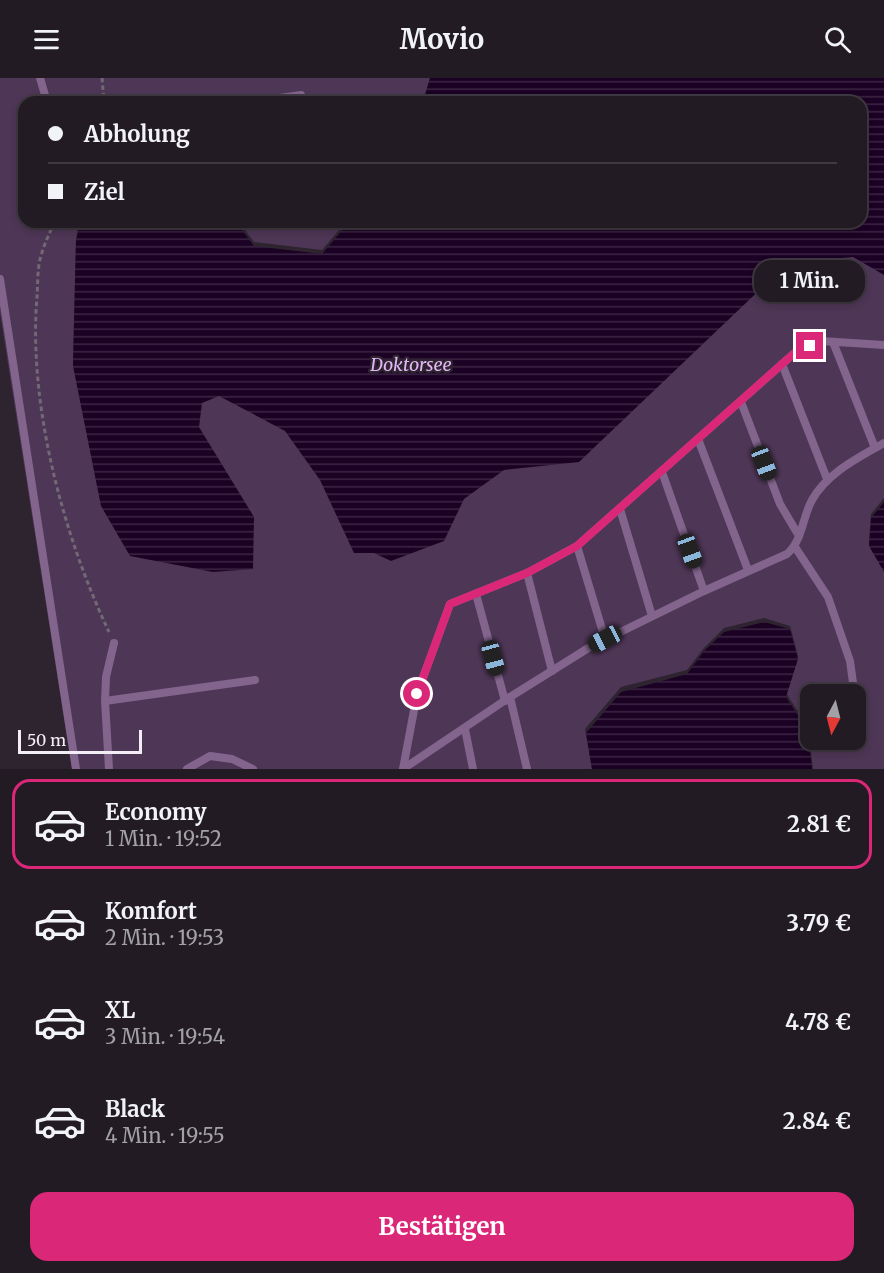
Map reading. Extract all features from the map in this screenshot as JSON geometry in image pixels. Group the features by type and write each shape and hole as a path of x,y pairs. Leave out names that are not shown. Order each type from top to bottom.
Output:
{"lane":[{"path":"40,78 45,96"},
{"path":"0,279 76,769"},
{"path":"884,345 821,341 798,350 577,546 527,573 450,604 417,694 403,769 507,699 605,639 748,570 787,554 795,547 811,501 826,479 884,443"},
{"path":"833,342 875,448"},
{"path":"782,364 826,479"},
{"path":"741,402 780,504 799,536"},
{"path":"698,439 748,570"},
{"path":"662,472 704,591"},
{"path":"620,509 652,616"},
{"path":"577,546 605,639"},
{"path":"795,547 828,597 850,661 853,684"},
{"path":"527,573 552,671"},
{"path":"476,594 528,769"},
{"path":"109,769 105,701 106,677 114,643"},
{"path":"105,701 255,680"},
{"path":"465,729 473,769"},
{"path":"187,769 210,756 232,759 253,769"},
{"path":"417,759 420,769"}],"path":[{"path":"102,78 104,96"},
{"path":"52,228 40,258 34,327 48,447 68,522 90,591 114,643"}],"shaded area":[{"path":"0,78 430,78 425,96 18,96 18,228 78,228 73,362 101,503 192,425 196,399 218,388 464,495 771,276 810,257 853,254 884,271 884,498 871,514 869,542 884,568 884,769 813,769 811,750 866,750 866,684 800,684 800,715 786,693 798,656 790,626 764,618 724,628 687,670 621,687 585,729 592,769 72,769 0,313"},
{"path":"244,228 341,228 322,250 254,242"}],"water":[{"name":"Doktorsee","path":"430,78 884,78 884,275 853,257 810,261 771,279 579,462 504,470 464,499 444,541 391,561 374,553 354,553 320,480 285,431 219,396 202,403 199,427 254,517 253,569 213,572 130,556 101,506 73,366 76,242 79,228 240,228 254,246 322,254 344,228 867,228 867,96 425,96"},
{"path":"884,502 884,572 869,546 871,518"},
{"path":"764,622 790,629 798,659 786,697 800,719 800,750 810,750 812,769 592,769 586,733 621,692 687,674 704,651 724,632"}],"route":[{"path":"417,694 450,604 527,573 577,546 798,350 810,346"}]}
